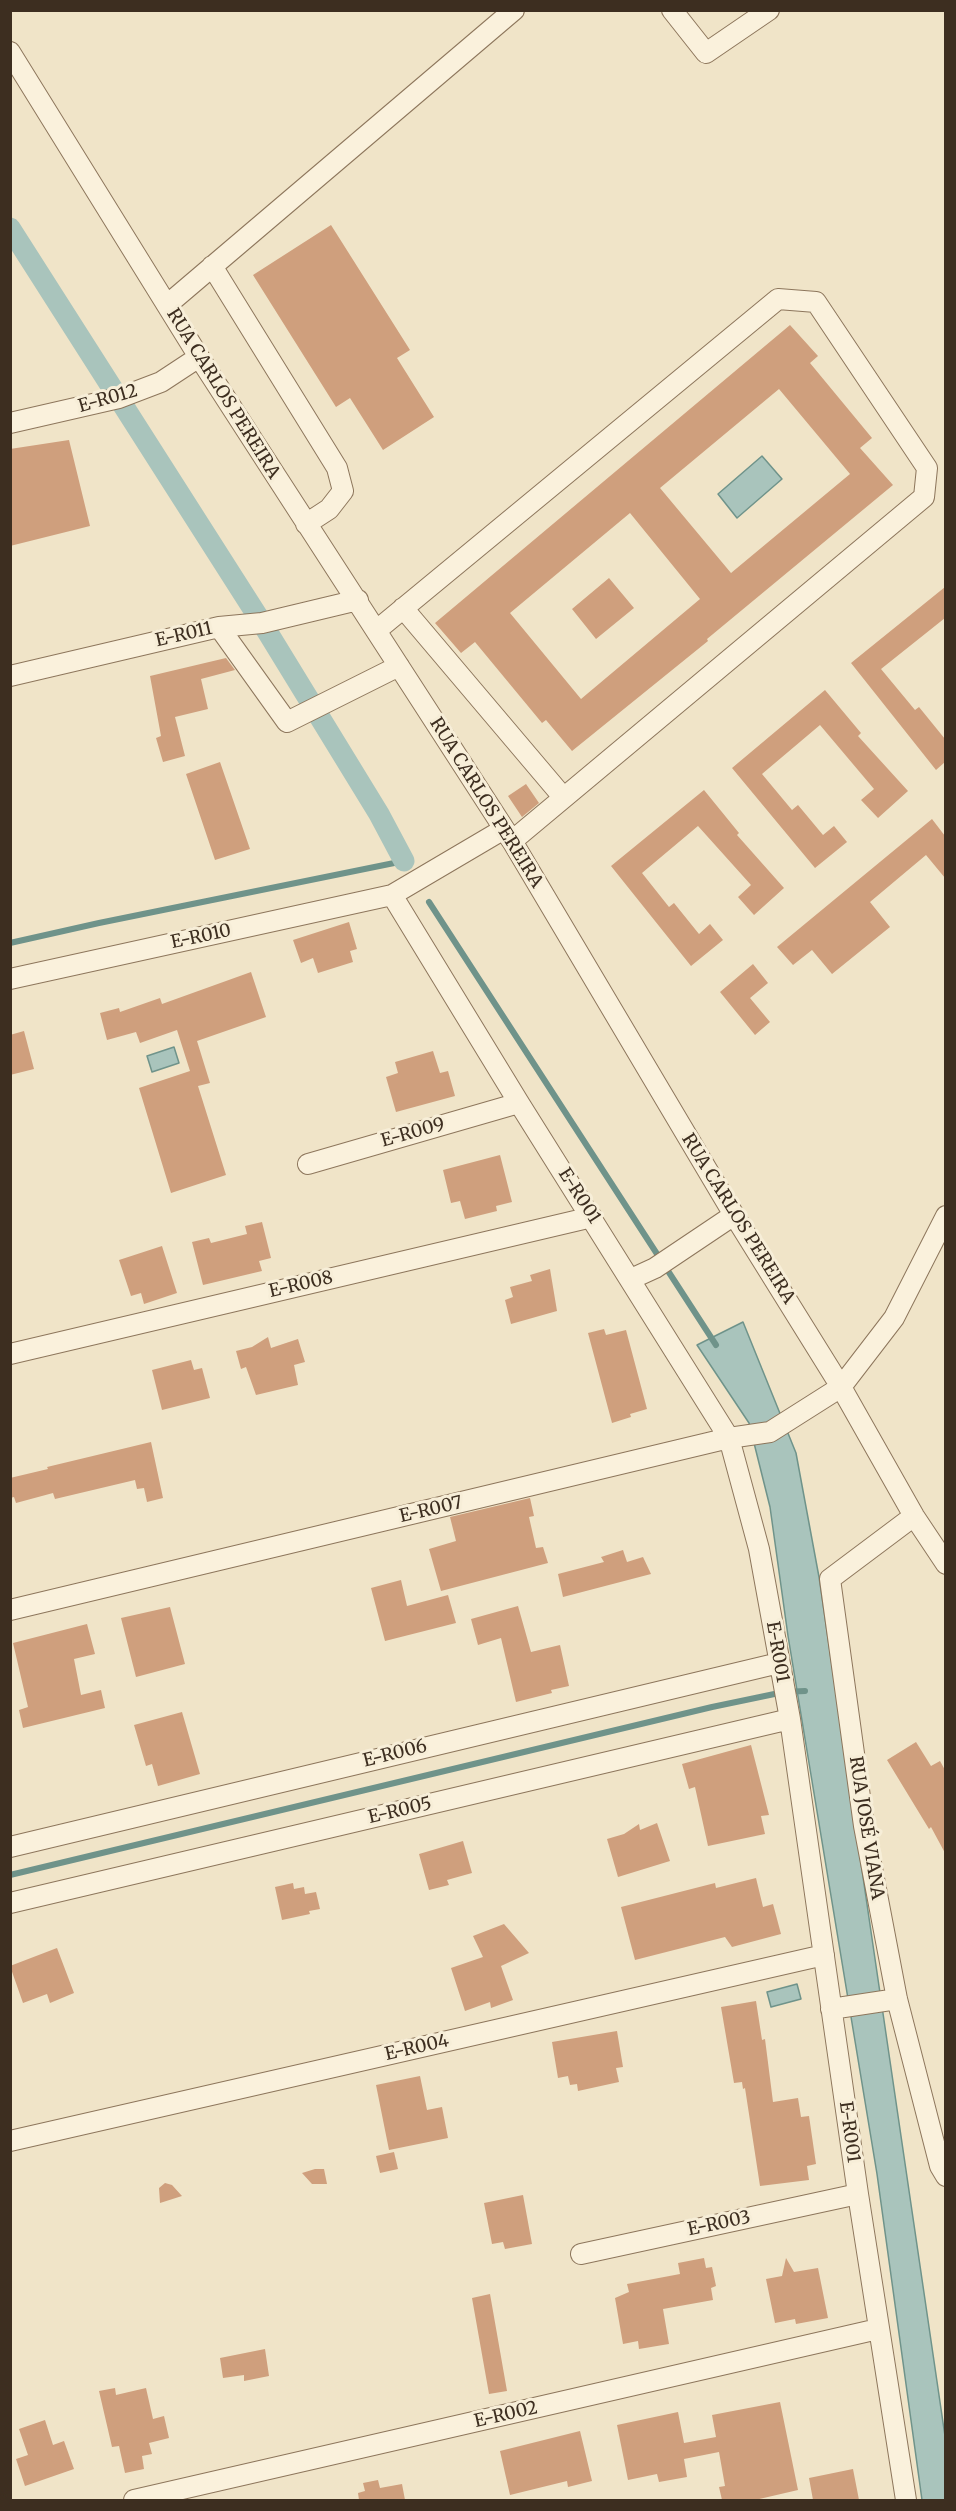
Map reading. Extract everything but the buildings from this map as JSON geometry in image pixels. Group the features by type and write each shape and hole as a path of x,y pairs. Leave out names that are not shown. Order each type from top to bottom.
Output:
{"street":[{"path":"167,305 514,10"},
{"path":"672,10 706,53 769,10"},
{"name":"RUA CARLOS PEREIRA","path":"10,51 199,357 508,835 734,1215 842,1387 914,1516 945,1564"},
{"path":"212,266 337,468 343,491 328,509 306,524"},
{"name":"E-R010","path":"10,979 392,895 508,835 563,797 924,497 927,468 816,302 778,299 403,608"},
{"name":"E-R012","path":"10,423 119,398 161,382 199,357"},
{"name":"E-R011","path":"10,676 219,627 262,622 358,600"},
{"path":"377,630 403,608 563,797"},
{"path":"219,627 287,722 399,666"},
{"name":"E-R001","path":"392,895 729,1438 759,1549 790,1719 878,2329 906,2500"},
{"name":"E-R009","path":"308,1164 519,1103"},
{"path":"631,1279 675,1256 734,1215"},
{"path":"842,1387 894,1318 945,1216"},
{"name":"E-R008","path":"10,1354 592,1217"},
{"name":"E-R007","path":"10,1610 729,1438 770,1432 842,1387"},
{"name":"RUA JOSÉ VIANA","path":"914,1516 830,1580 864,1826 897,1999 940,2166 945,2176"},
{"name":"E-R006","path":"10,1847 779,1663"},
{"name":"E-R005","path":"10,1903 790,1719"},
{"name":"E-R004","path":"10,2141 824,1955"},
{"path":"831,2009 897,1999"},
{"name":"E-R003","path":"581,2254 858,2194"},
{"name":"E-R002","path":"134,2500 878,2329"}],"water":[{"path":"762,456 782,479 737,518 718,494"},
{"path":"174,1047 179,1063 152,1072 147,1056"},
{"path":"743,1322 796,1453 819,1577 945,2436 945,2500 922,2500 877,2174 788,1636 770,1507 749,1423 697,1345"},
{"path":"797,1984 801,1999 771,2007 767,1992"}],"waterway":[{"path":"10,228 262,623 379,814 404,861"},
{"path":"10,943 404,861"},
{"path":"429,902 716,1345"},
{"path":"10,1875 712,1707 784,1692 805,1691"}]}
